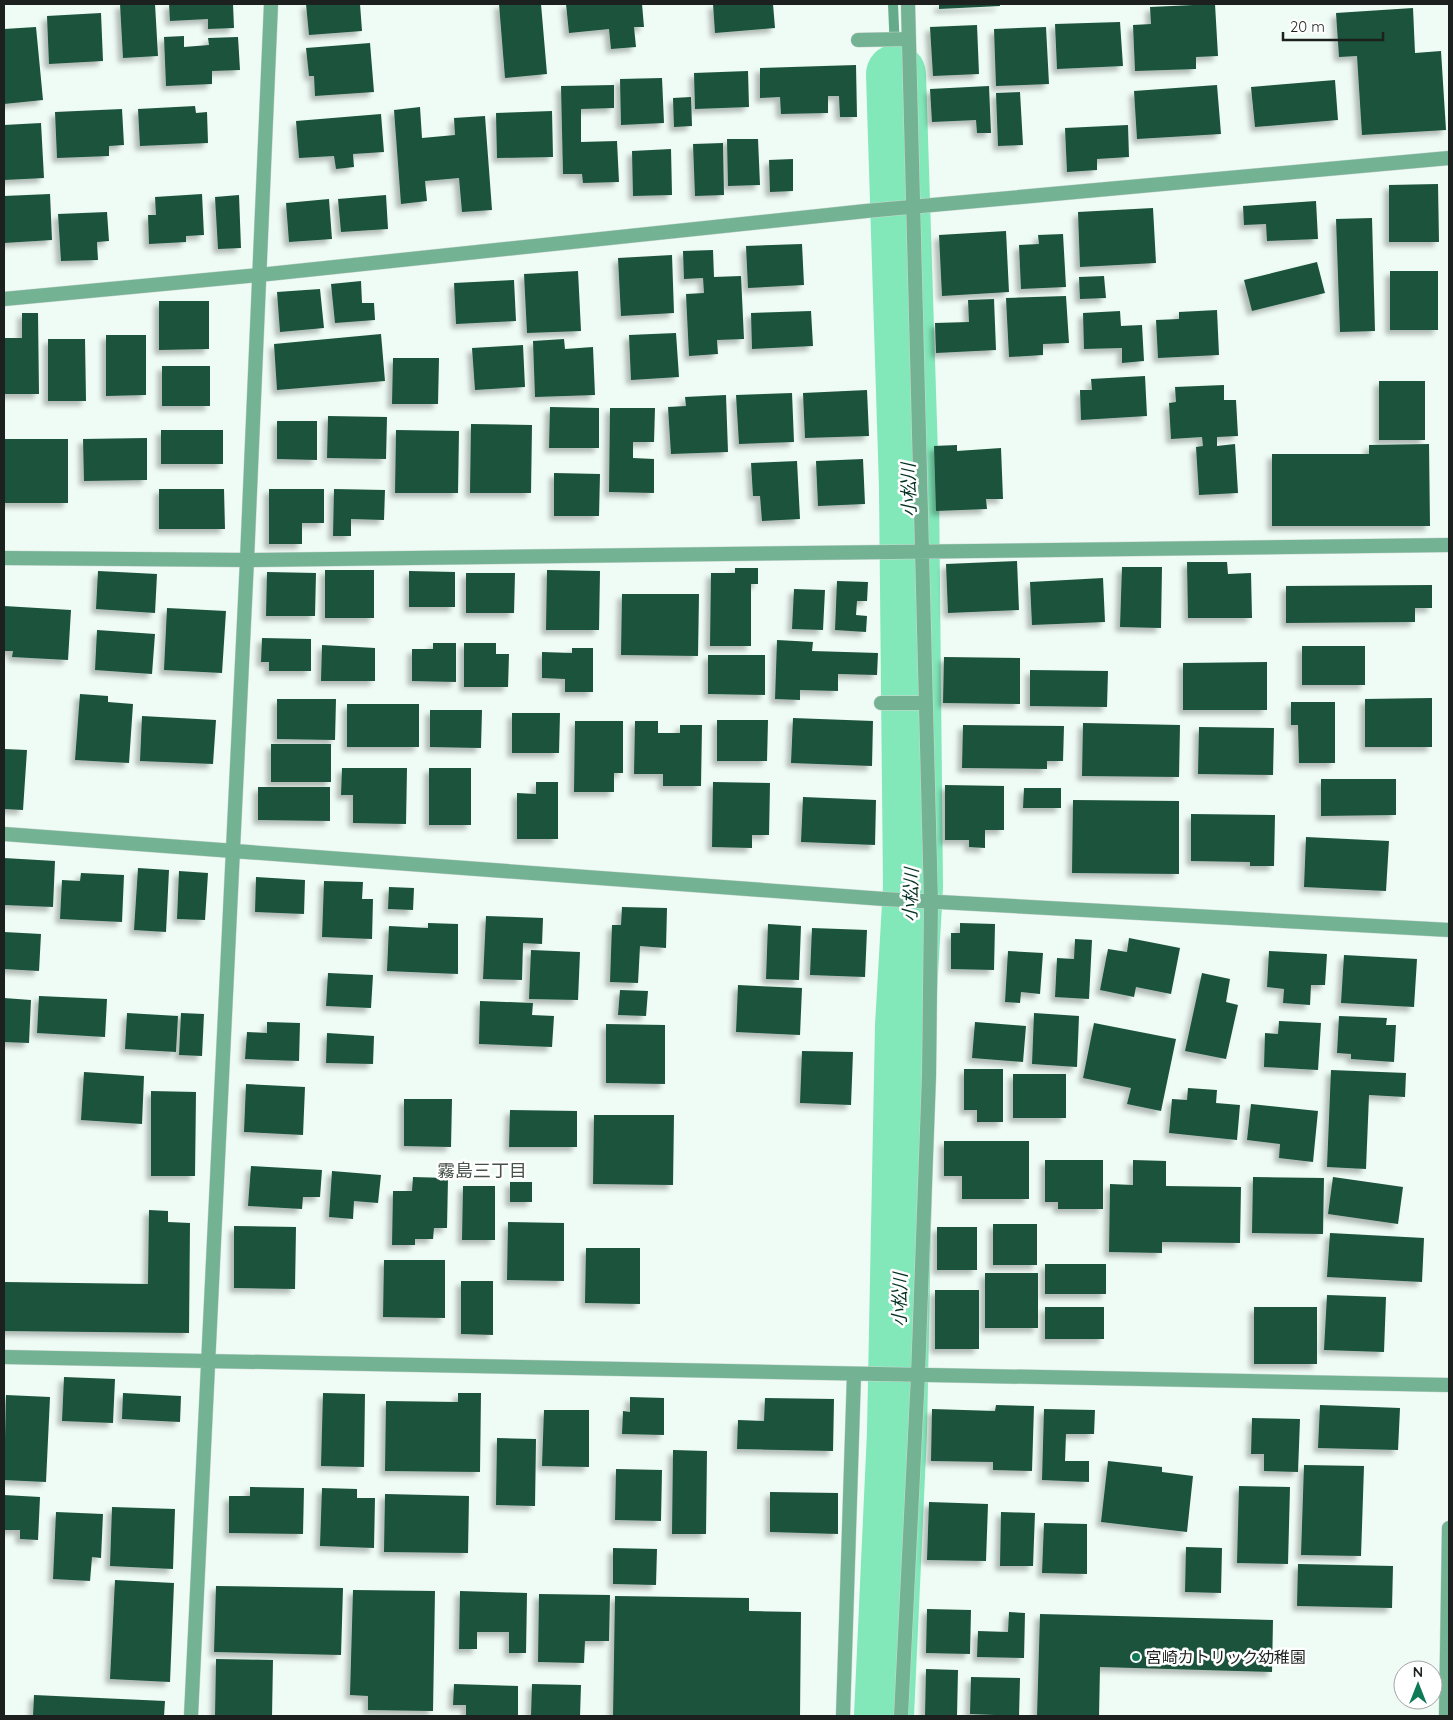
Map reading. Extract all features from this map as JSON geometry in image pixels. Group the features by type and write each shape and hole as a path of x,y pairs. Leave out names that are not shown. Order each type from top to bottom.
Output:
{"street":[{"path":"191,1716 247,560 271,4"},
{"path":"901,1716 918,1375 929,1075 931,902 908,4"},
{"path":"858,40 909,39"},
{"path":"4,299 259,275 913,207 1449,158"},
{"path":"4,558 247,560 874,550 1449,545"},
{"path":"881,703 925,703"},
{"path":"4,834 884,899 1449,930"},
{"path":"4,1357 1449,1385"},
{"path":"844,1716 854,1374"},
{"path":"1446,1716 1449,1528"}],"building":[{"path":"120,4 155,4 158,56 123,58"},
{"path":"169,4 233,4 234,28 208,29 208,19 170,21"},
{"path":"306,4 360,4 362,31 309,35"},
{"path":"499,4 541,4 547,74 505,78"},
{"path":"566,4 642,4 644,27 634,27 636,47 611,49 609,29 569,33"},
{"path":"713,4 773,4 775,28 715,33"},
{"path":"939,4 1000,4 1000,6 939,9"},
{"path":"1215,4 1218,56 1196,57 1196,69 1135,71 1133,25 1151,24 1150,7"},
{"path":"1413,8 1415,53 1441,51 1446,130 1362,135 1357,56 1339,57 1336,13"},
{"path":"101,13 103,61 49,64 47,16"},
{"path":"1120,22 1123,66 1057,69 1055,24"},
{"path":"977,25 979,74 933,76 930,27"},
{"path":"36,27 43,100 4,104 4,29"},
{"path":"1046,27 1049,84 996,86 994,29"},
{"path":"184,36 184,47 209,45 208,38 238,37 240,70 212,71 212,84 166,86 164,37"},
{"path":"370,43 374,92 315,96 314,76 309,76 306,48"},
{"path":"856,65 857,117 840,117 839,96 828,96 828,113 781,114 780,97 760,98 760,68"},
{"path":"748,71 749,107 695,109 694,73"},
{"path":"662,78 664,123 621,125 620,79"},
{"path":"1335,80 1338,120 1255,127 1251,87"},
{"path":"614,85 614,108 581,109 581,142 617,141 619,182 583,183 582,174 563,174 561,86"},
{"path":"1217,85 1221,134 1137,139 1134,91"},
{"path":"989,86 991,133 977,133 976,120 932,122 930,89"},
{"path":"1020,92 1023,145 998,146 996,93"},
{"path":"691,97 692,126 674,127 673,98"},
{"path":"195,106 196,113 207,112 208,143 140,146 138,109"},
{"path":"420,107 422,138 455,135 454,118 485,116 492,210 462,212 459,178 425,181 427,201 401,204 394,110"},
{"path":"122,109 124,145 109,146 109,156 57,158 55,112"},
{"path":"552,111 553,157 497,158 496,113"},
{"path":"381,114 384,152 353,154 354,167 336,169 334,156 299,158 296,121"},
{"path":"41,123 44,178 4,180 4,125"},
{"path":"1128,125 1129,157 1097,159 1097,170 1067,172 1065,128"},
{"path":"727,139 758,139 760,185 728,186"},
{"path":"723,143 724,195 695,196 693,144"},
{"path":"671,149 672,195 633,196 632,151"},
{"path":"793,159 793,191 770,192 769,160"},
{"path":"1438,184 1439,242 1389,242 1389,185"},
{"path":"50,194 52,240 4,243 4,196"},
{"path":"202,194 204,235 186,236 186,242 149,244 148,215 156,215 155,197"},
{"path":"239,195 241,248 218,249 215,197"},
{"path":"386,195 388,229 341,232 338,199"},
{"path":"329,199 332,239 289,242 286,203"},
{"path":"1316,201 1318,239 1267,241 1266,224 1244,225 1243,206"},
{"path":"1153,208 1156,263 1080,267 1078,212"},
{"path":"107,212 109,241 97,242 98,260 61,261 58,214"},
{"path":"1372,218 1375,331 1340,332 1336,219"},
{"path":"1006,231 1009,292 942,296 939,235"},
{"path":"1063,234 1066,287 1021,289 1019,245 1039,244 1038,235"},
{"path":"802,244 804,285 748,288 746,246"},
{"path":"713,250 714,277 741,276 744,339 717,340 718,354 689,356 686,294 704,293 703,278 684,279 683,251"},
{"path":"672,255 674,313 621,316 618,258"},
{"path":"1317,262 1325,293 1252,311 1244,280"},
{"path":"578,271 581,331 527,333 524,274"},
{"path":"1390,271 1438,271 1438,330 1390,330"},
{"path":"1104,276 1106,298 1080,299 1079,277"},
{"path":"514,280 516,321 456,324 454,283"},
{"path":"361,281 362,303 374,303 375,320 335,323 331,284"},
{"path":"320,289 324,328 280,332 277,292"},
{"path":"1066,296 1069,343 1043,344 1043,355 1009,357 1006,298"},
{"path":"994,299 996,350 936,353 935,323 969,322 968,300"},
{"path":"159,301 209,301 209,349 159,350"},
{"path":"1217,310 1219,355 1158,358 1156,320 1179,319 1179,312"},
{"path":"811,311 813,346 752,349 751,313"},
{"path":"1120,311 1121,326 1142,325 1144,361 1122,363 1122,348 1084,349 1083,313"},
{"path":"22,313 38,313 39,394 4,394 4,338 22,338"},
{"path":"676,333 679,377 631,380 629,335"},
{"path":"381,334 385,381 277,390 274,344"},
{"path":"106,335 146,335 146,395 106,396"},
{"path":"48,339 85,339 86,401 48,401"},
{"path":"564,339 565,349 593,347 595,395 535,397 533,341"},
{"path":"523,345 525,387 475,390 472,348"},
{"path":"393,358 439,358 438,404 392,404"},
{"path":"162,366 210,366 210,406 162,406"},
{"path":"1145,376 1147,416 1081,420 1080,390 1092,390 1091,379"},
{"path":"1379,381 1425,381 1425,440 1379,440"},
{"path":"1224,385 1224,400 1236,400 1238,436 1217,437 1217,446 1235,444 1238,493 1199,495 1196,447 1203,446 1202,437 1171,439 1169,403 1176,402 1175,387"},
{"path":"867,390 869,436 805,438 803,393"},
{"path":"792,393 794,442 739,444 736,395"},
{"path":"726,395 728,452 671,454 668,407 686,406 685,397"},
{"path":"550,407 599,408 599,448 549,448"},
{"path":"610,408 655,408 654,442 633,442 633,458 654,459 654,493 609,492"},
{"path":"328,416 387,417 386,459 327,458"},
{"path":"277,421 317,421 317,460 277,459"},
{"path":"471,424 532,425 531,493 470,493"},
{"path":"161,430 223,430 223,464 161,464"},
{"path":"396,430 459,431 458,493 395,493"},
{"path":"147,438 147,480 84,481 83,439"},
{"path":"4,439 68,439 68,503 4,503"},
{"path":"1429,444 1430,526 1272,526 1272,454 1369,454 1369,445"},
{"path":"957,445 957,451 1001,448 1003,499 986,499 987,509 936,511 934,446"},
{"path":"863,459 865,504 818,506 816,461"},
{"path":"797,461 800,519 762,521 760,496 753,496 751,463"},
{"path":"554,473 600,474 599,516 554,516"},
{"path":"159,489 224,489 225,529 159,529"},
{"path":"269,489 324,489 324,523 302,523 302,544 269,544"},
{"path":"334,489 385,490 384,520 351,519 351,536 333,536"},
{"path":"1017,561 1019,610 948,613 946,564"},
{"path":"1187,562 1227,562 1228,574 1251,573 1252,618 1188,618"},
{"path":"1122,567 1162,567 1161,628 1120,627"},
{"path":"735,568 758,568 758,584 751,584 751,646 710,646 711,573 735,573"},
{"path":"325,570 374,570 374,618 325,618"},
{"path":"547,570 600,571 599,630 546,630"},
{"path":"98,571 157,574 155,613 96,609"},
{"path":"409,571 455,572 455,607 409,607"},
{"path":"267,572 316,573 315,616 266,616"},
{"path":"466,573 515,573 514,613 466,613"},
{"path":"1103,578 1105,622 1032,625 1030,582"},
{"path":"837,581 868,582 867,601 857,601 856,615 867,616 866,632 835,630"},
{"path":"1432,585 1432,608 1415,608 1415,622 1286,623 1286,586"},
{"path":"794,589 825,590 823,630 792,629"},
{"path":"622,594 699,594 698,656 621,655"},
{"path":"4,606 71,610 68,660 12,657 13,651 4,651"},
{"path":"167,608 226,611 222,673 164,670"},
{"path":"97,630 155,634 152,674 95,670"},
{"path":"262,638 311,639 311,671 269,671 269,662 261,662"},
{"path":"777,640 813,642 812,651 878,653 877,675 838,674 838,691 800,690 800,700 775,699"},
{"path":"433,643 456,643 456,682 412,681 412,649 433,649"},
{"path":"464,643 496,643 496,654 509,654 508,687 464,687"},
{"path":"322,645 375,648 375,681 321,681"},
{"path":"1302,646 1365,646 1365,685 1302,685"},
{"path":"572,648 593,648 593,692 565,692 565,679 542,678 542,652 572,653"},
{"path":"708,655 765,655 765,695 708,694"},
{"path":"944,657 1020,658 1020,704 943,703"},
{"path":"1267,662 1267,710 1183,710 1183,663"},
{"path":"1030,670 1108,671 1107,707 1030,706"},
{"path":"80,694 108,696 108,702 133,704 129,763 75,760"},
{"path":"1432,698 1432,747 1365,747 1365,699"},
{"path":"277,699 336,699 335,740 277,739"},
{"path":"1291,702 1335,702 1335,763 1299,763 1298,725 1291,725"},
{"path":"347,704 419,704 419,747 347,747"},
{"path":"430,710 482,710 481,748 430,747"},
{"path":"512,713 560,713 559,753 512,753"},
{"path":"142,716 216,720 213,764 140,761"},
{"path":"793,718 873,721 872,766 791,763"},
{"path":"717,720 768,720 767,761 717,761"},
{"path":"575,721 623,721 623,773 614,773 614,792 574,792"},
{"path":"635,721 658,721 658,733 680,733 680,725 702,725 701,786 663,786 663,774 634,774"},
{"path":"1083,723 1180,725 1179,777 1082,776"},
{"path":"963,725 1064,726 1063,761 1047,761 1047,769 962,768"},
{"path":"1199,727 1274,728 1273,775 1198,774"},
{"path":"271,744 331,744 331,782 271,782"},
{"path":"4,749 27,750 23,810 4,809"},
{"path":"342,768 407,768 406,824 353,823 353,795 341,795"},
{"path":"429,768 471,768 471,825 429,825"},
{"path":"1321,779 1396,779 1396,815 1321,816"},
{"path":"536,782 558,782 558,839 517,839 517,793 536,794"},
{"path":"713,782 770,783 769,835 752,835 752,848 712,847"},
{"path":"945,785 1004,786 1004,830 985,830 985,848 969,847 969,840 945,840"},
{"path":"258,787 330,787 330,821 258,820"},
{"path":"1024,788 1061,788 1061,808 1023,808"},
{"path":"803,797 876,800 875,845 801,842"},
{"path":"1073,800 1179,801 1179,874 1072,873"},
{"path":"1191,814 1275,815 1274,866 1250,866 1250,862 1191,861"},
{"path":"1306,837 1389,841 1386,891 1304,887"},
{"path":"4,858 55,861 53,907 4,905"},
{"path":"138,868 169,870 166,932 134,930"},
{"path":"179,871 208,873 205,920 177,919"},
{"path":"81,873 124,875 122,922 60,919 62,880 80,881"},
{"path":"256,877 305,880 304,914 255,912"},
{"path":"324,881 363,882 362,899 373,899 372,939 322,937"},
{"path":"389,887 414,888 413,910 388,909"},
{"path":"622,907 667,908 666,948 640,946 638,983 610,982 612,925 621,925"},
{"path":"486,916 543,918 542,944 523,943 522,980 483,979"},
{"path":"428,923 458,924 458,974 387,971 389,926 428,928"},
{"path":"960,923 995,924 994,970 951,969 951,933 960,933"},
{"path":"768,924 801,926 799,980 766,979"},
{"path":"812,928 867,930 865,977 810,975"},
{"path":"4,932 41,934 39,971 4,969"},
{"path":"1129,938 1180,948 1171,994 1136,987 1134,997 1100,990 1108,949 1127,952"},
{"path":"1075,939 1092,940 1089,999 1055,997 1057,958 1074,959"},
{"path":"531,950 580,952 578,1000 529,999"},
{"path":"1008,951 1043,953 1040,994 1021,992 1020,1003 1005,1002"},
{"path":"1269,951 1327,954 1325,985 1311,985 1310,1005 1283,1003 1284,989 1267,987"},
{"path":"1344,955 1417,959 1414,1007 1341,1003"},
{"path":"328,973 373,975 371,1008 326,1006"},
{"path":"1202,973 1230,979 1226,1002 1238,1005 1226,1059 1185,1051"},
{"path":"738,985 802,988 800,1035 736,1032"},
{"path":"620,990 648,991 646,1016 618,1015"},
{"path":"39,996 107,999 105,1037 37,1033"},
{"path":"4,998 31,1000 29,1043 4,1042"},
{"path":"480,1001 533,1003 532,1015 554,1016 552,1047 479,1044"},
{"path":"127,1013 178,1016 176,1052 125,1049"},
{"path":"181,1013 204,1014 202,1056 179,1055"},
{"path":"1034,1013 1079,1016 1077,1067 1032,1064"},
{"path":"1339,1016 1387,1018 1386,1025 1396,1025 1394,1062 1351,1059 1351,1054 1337,1053"},
{"path":"1279,1021 1321,1023 1318,1070 1264,1067 1265,1033 1278,1034"},
{"path":"267,1022 300,1023 299,1061 245,1059 247,1032 267,1033"},
{"path":"975,1022 1026,1026 1023,1062 972,1058"},
{"path":"1094,1023 1176,1039 1161,1111 1127,1104 1131,1088 1083,1078"},
{"path":"606,1024 665,1025 665,1084 606,1083"},
{"path":"327,1033 374,1036 373,1064 326,1063"},
{"path":"802,1051 853,1052 851,1105 800,1103"},
{"path":"964,1069 1003,1069 1003,1122 977,1122 977,1110 964,1110"},
{"path":"1331,1070 1406,1073 1405,1097 1369,1095 1366,1169 1327,1167"},
{"path":"84,1072 144,1076 142,1124 81,1120"},
{"path":"1013,1074 1066,1074 1066,1118 1013,1118"},
{"path":"246,1084 305,1087 303,1135 244,1132"},
{"path":"1188,1088 1217,1090 1216,1103 1240,1105 1237,1140 1169,1133 1172,1099 1187,1100"},
{"path":"151,1091 196,1092 195,1176 151,1176"},
{"path":"404,1099 452,1099 451,1147 404,1146"},
{"path":"1251,1104 1318,1111 1313,1162 1279,1158 1280,1144 1247,1140"},
{"path":"510,1110 577,1111 577,1147 509,1147"},
{"path":"594,1115 674,1115 673,1185 593,1184"},
{"path":"944,1141 1029,1141 1029,1199 962,1199 962,1176 944,1176"},
{"path":"1045,1160 1103,1160 1103,1209 1058,1209 1058,1202 1045,1202"},
{"path":"1133,1160 1166,1161 1166,1186 1241,1187 1240,1243 1162,1242 1162,1253 1109,1252 1110,1184 1133,1185"},
{"path":"251,1166 322,1170 320,1197 303,1197 302,1209 248,1206"},
{"path":"332,1171 381,1175 378,1203 354,1201 353,1219 329,1217"},
{"path":"413,1177 448,1178 447,1228 434,1228 433,1239 415,1239 415,1245 392,1245 393,1191 412,1191"},
{"path":"1253,1177 1324,1178 1323,1234 1252,1233"},
{"path":"1333,1177 1403,1187 1398,1224 1328,1214"},
{"path":"510,1182 532,1182 532,1202 510,1202"},
{"path":"463,1186 495,1186 495,1240 462,1240"},
{"path":"149,1210 168,1211 168,1222 190,1223 189,1333 4,1331 4,1282 148,1284"},
{"path":"508,1222 564,1223 564,1281 507,1280"},
{"path":"993,1224 1037,1224 1037,1265 993,1265"},
{"path":"234,1226 296,1227 295,1289 234,1288"},
{"path":"937,1227 977,1227 977,1270 937,1270"},
{"path":"1330,1233 1424,1238 1422,1282 1327,1277"},
{"path":"586,1248 640,1248 640,1304 585,1303"},
{"path":"384,1260 445,1260 445,1318 383,1317"},
{"path":"1045,1264 1106,1264 1106,1294 1045,1294"},
{"path":"985,1273 1038,1273 1038,1328 985,1328"},
{"path":"461,1281 493,1281 493,1335 461,1334"},
{"path":"935,1290 979,1290 979,1349 935,1349"},
{"path":"1327,1295 1386,1297 1384,1352 1324,1350"},
{"path":"1045,1307 1104,1307 1104,1339 1045,1339"},
{"path":"1254,1307 1317,1307 1317,1364 1254,1364"},
{"path":"64,1377 115,1379 113,1423 62,1421"},
{"path":"123,1393 181,1396 180,1422 122,1419"},
{"path":"323,1393 365,1394 364,1467 321,1466"},
{"path":"458,1393 481,1393 480,1472 385,1471 386,1401 458,1402"},
{"path":"6,1395 50,1397 46,1482 4,1480"},
{"path":"630,1397 664,1398 664,1435 622,1434 623,1411 630,1412"},
{"path":"765,1398 834,1399 833,1451 737,1449 738,1420 764,1421"},
{"path":"996,1405 1034,1406 1032,1471 993,1470 993,1462 931,1461 932,1409 995,1411"},
{"path":"1320,1405 1400,1408 1398,1450 1318,1448"},
{"path":"1044,1409 1095,1410 1094,1434 1066,1434 1065,1461 1089,1461 1089,1482 1042,1480"},
{"path":"544,1410 589,1410 589,1467 542,1466"},
{"path":"1252,1418 1300,1419 1298,1472 1264,1471 1264,1454 1251,1454"},
{"path":"497,1438 536,1439 535,1506 496,1505"},
{"path":"673,1450 707,1451 706,1534 672,1534"},
{"path":"1108,1461 1162,1467 1162,1472 1193,1476 1187,1532 1101,1522"},
{"path":"1304,1465 1364,1466 1361,1556 1301,1555"},
{"path":"616,1469 662,1470 661,1521 615,1520"},
{"path":"1239,1486 1290,1487 1288,1564 1237,1563"},
{"path":"250,1487 304,1488 303,1534 229,1533 229,1496 250,1496"},
{"path":"322,1488 357,1489 357,1498 375,1498 374,1548 320,1546"},
{"path":"770,1492 838,1493 838,1534 770,1532"},
{"path":"385,1494 469,1496 468,1553 384,1552"},
{"path":"4,1495 40,1497 38,1540 20,1539 20,1530 4,1530"},
{"path":"929,1502 988,1504 986,1561 927,1560"},
{"path":"112,1507 175,1509 173,1569 110,1566"},
{"path":"56,1512 103,1514 101,1558 92,1557 90,1581 53,1579"},
{"path":"1001,1512 1035,1513 1033,1566 1000,1566"},
{"path":"1044,1523 1087,1524 1087,1574 1042,1573"},
{"path":"1186,1547 1222,1548 1221,1593 1185,1592"},
{"path":"613,1548 657,1549 656,1585 613,1584"},
{"path":"1298,1564 1393,1566 1392,1608 1297,1606"},
{"path":"115,1580 174,1583 170,1682 110,1679"},
{"path":"216,1586 343,1588 341,1655 214,1652"},
{"path":"353,1590 435,1591 433,1711 368,1710 368,1696 350,1695"},
{"path":"460,1591 527,1593 526,1653 509,1653 509,1632 477,1632 477,1649 459,1649"},
{"path":"539,1594 610,1595 609,1641 585,1641 584,1663 538,1662"},
{"path":"615,1596 749,1598 749,1611 801,1612 800,1716 613,1716"},
{"path":"927,1609 971,1610 970,1654 926,1653"},
{"path":"1009,1612 1025,1613 1024,1658 977,1657 978,1631 1008,1632"},
{"path":"1040,1614 1273,1620 1272,1672 1100,1667 1099,1716 1037,1716"},
{"path":"216,1659 273,1660 272,1716 215,1716"},
{"path":"926,1669 958,1670 957,1716 925,1716"},
{"path":"971,1677 1020,1678 1019,1716 970,1714"},
{"path":"454,1684 518,1686 518,1716 466,1716 466,1705 453,1705"},
{"path":"532,1684 581,1685 580,1716 531,1716"},
{"path":"34,1695 165,1701 164,1716 33,1716"}],"waterway":[{"path":"893,4 896,74"},
{"name":"小松川","path":"884,1716 897,1432 905,1026 913,887 909,487 896,74"}],"place":[{"name":"宮崎カトリック幼稚園","path":"1136,1657"}],"district":[{"name":"霧島三丁目","path":"482,1171"}]}
